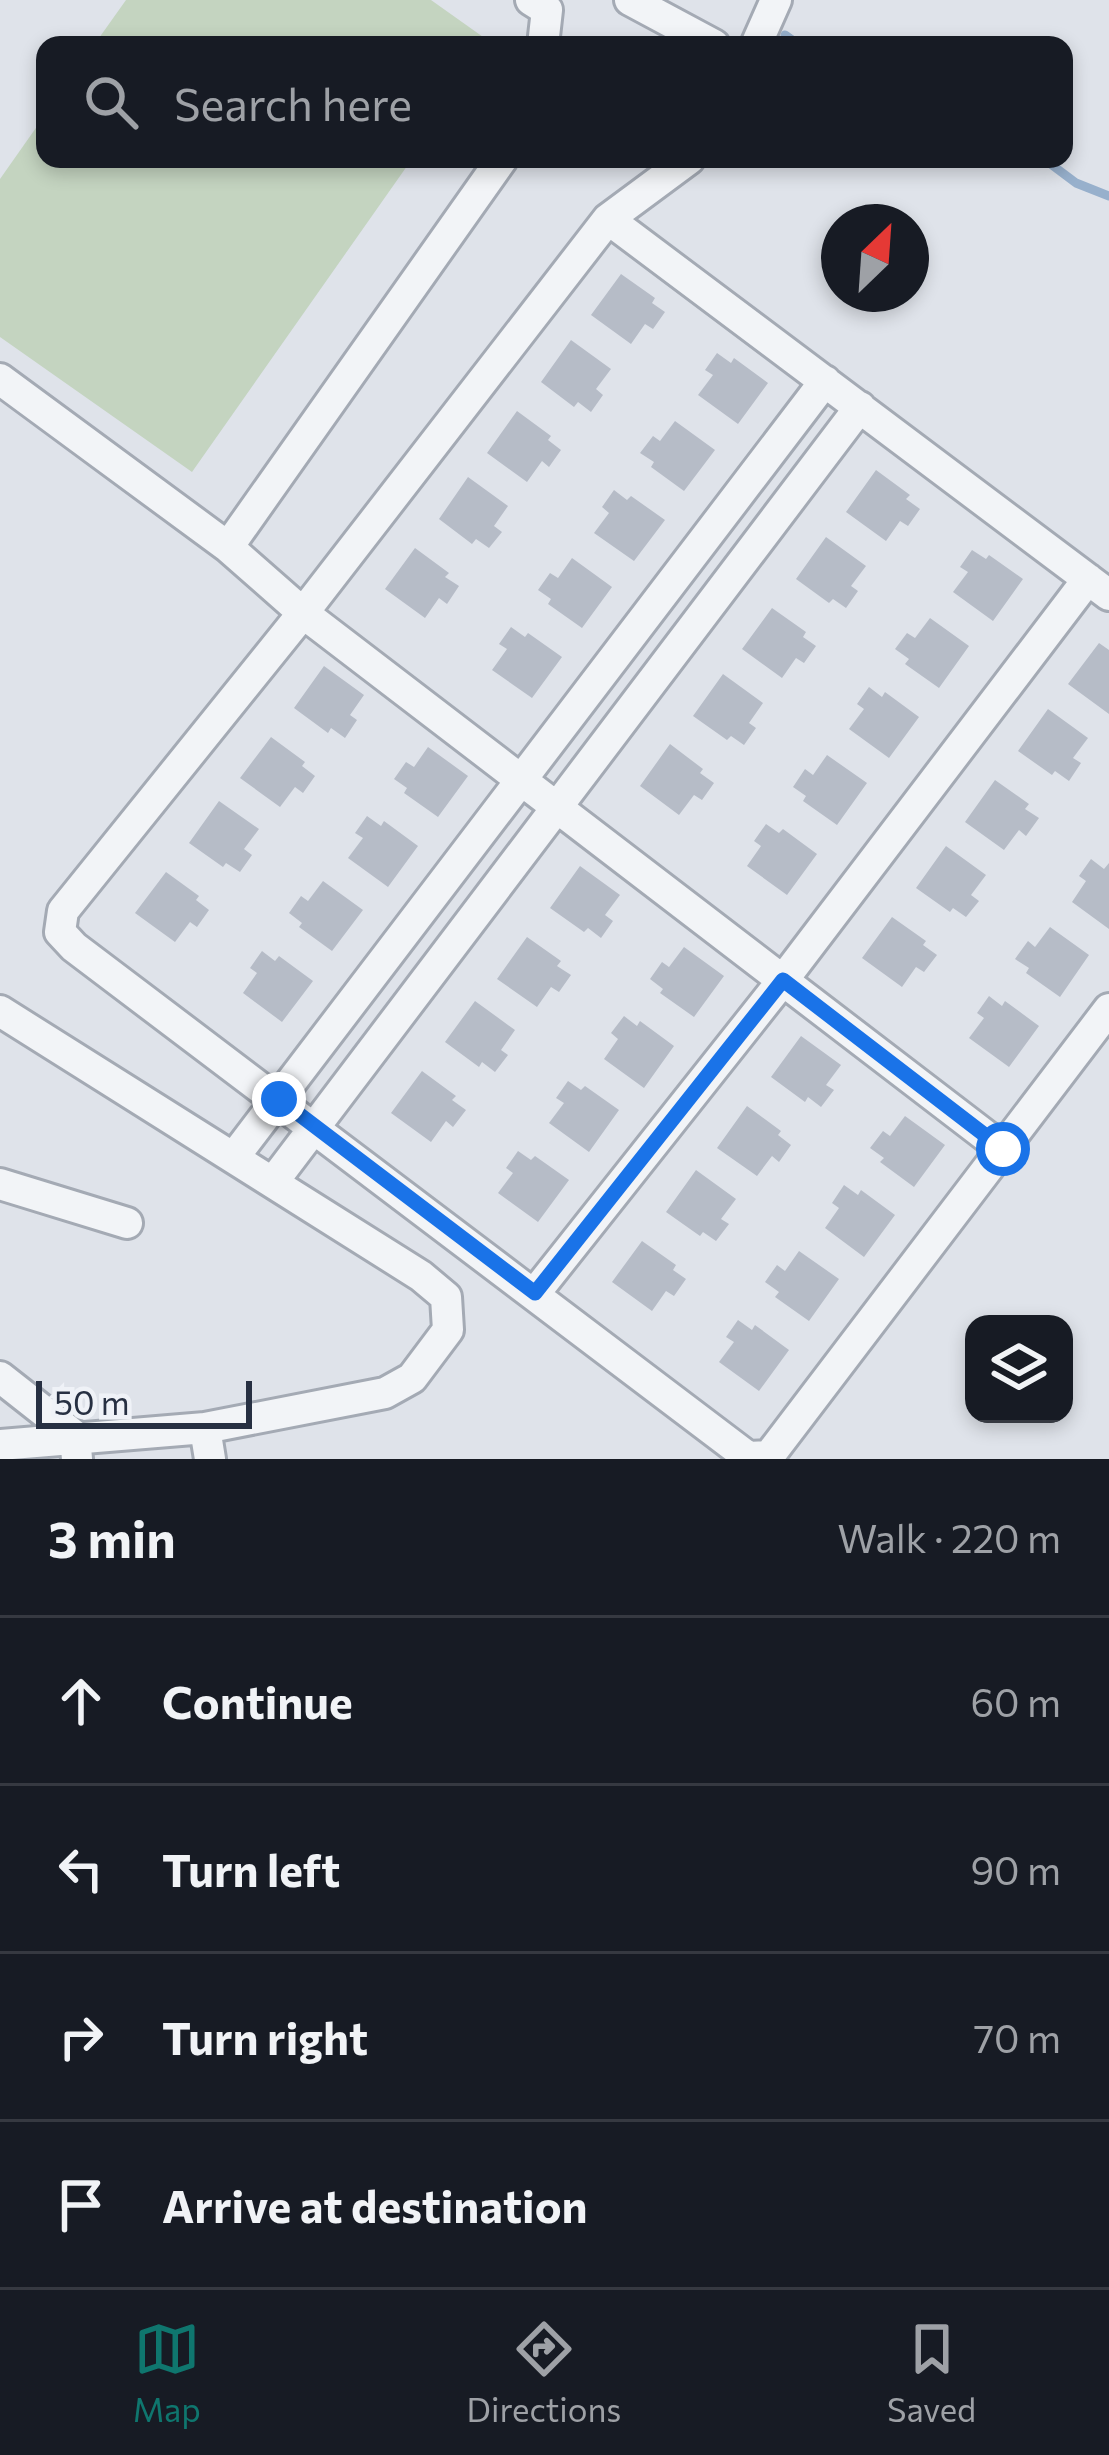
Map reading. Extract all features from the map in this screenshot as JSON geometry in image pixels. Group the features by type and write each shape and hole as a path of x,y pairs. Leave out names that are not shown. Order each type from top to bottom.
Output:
{"street":[{"path":"531,0 547,10 544,36"},
{"path":"630,0 697,36"},
{"path":"761,36 776,0"},
{"path":"228,547 496,168"},
{"path":"676,168 608,219 63,911 60,932 748,1457 769,1456 1109,1009"},
{"path":"535,1293 1098,587 608,219"},
{"path":"0,379 228,547 302,613 1003,1149"},
{"path":"234,1157 825,382"},
{"path":"273,1182 860,407"},
{"path":"0,1011 434,1286 446,1297 448,1330 412,1378 386,1393 207,1443 76,1448 0,1444"},
{"path":"0,1184 127,1223"},
{"path":"0,1377 76,1448"}],"green space":[{"path":"126,0 431,0 482,36 100,36"},
{"path":"36,128 36,168 406,168 192,472 0,337 0,179"}],"building":[{"path":"621,274 655,298 652,303 665,312 653,329 645,324 631,344 591,315"},
{"path":"571,340 611,369 596,389 603,395 591,412 578,402 574,407 541,382"},
{"path":"717,353 731,363 734,358 768,383 738,424 698,395 713,375 705,370"},
{"path":"517,411 551,436 548,440 561,450 549,467 542,461 527,482 487,453"},
{"path":"675,421 715,450 684,491 640,453 653,436 660,441"},
{"path":"876,470 910,495 906,499 920,509 908,526 900,521 886,541 846,512"},
{"path":"468,477 508,506 494,526 502,532 489,548 476,539 472,544 439,519"},
{"path":"614,490 665,520 634,561 594,533 609,513 602,507"},
{"path":"826,537 866,566 851,586 858,591 846,608 833,599 829,603 796,579"},
{"path":"415,548 459,586 447,604 439,598 425,618 385,589"},
{"path":"972,550 986,559 989,555 1023,579 993,621 953,592 968,572 960,567"},
{"path":"572,558 612,587 582,628 548,604 551,599 538,590 550,573 558,578"},
{"path":"772,608 806,632 803,637 816,646 804,663 796,658 782,678 742,649"},
{"path":"930,618 969,646 939,688 905,664 909,659 895,649 907,633 915,638"},
{"path":"511,627 562,657 532,698 492,670 507,649 499,644"},
{"path":"1099,643 1109,650 1109,714 1068,684"},
{"path":"324,666 364,695 350,715 357,720 345,738 331,728 328,733 294,708"},
{"path":"723,674 763,703 749,723 756,728 744,745 731,736 727,740 693,716"},
{"path":"869,687 882,697 885,692 919,717 889,758 849,729 864,709 857,704"},
{"path":"1048,709 1088,738 1073,758 1081,763 1069,781 1018,751"},
{"path":"271,737 305,762 302,766 315,776 303,793 295,787 280,807 240,778"},
{"path":"670,744 714,783 702,800 694,795 679,815 640,786"},
{"path":"428,747 468,776 438,817 404,793 407,788 394,779 406,762 414,767"},
{"path":"827,755 867,783 837,825 803,801 806,796 793,787 805,769 813,775"},
{"path":"995,780 1029,804 1025,809 1039,818 1026,836 1019,830 1004,850 965,822"},
{"path":"219,801 259,829 244,849 252,855 240,872 226,863 223,867 189,843"},
{"path":"367,816 381,826 384,821 418,846 388,887 348,858 363,838 355,833"},
{"path":"766,824 779,833 783,829 817,854 787,895 747,866 761,846 754,841"},
{"path":"946,846 986,875 971,895 979,901 966,917 953,908 950,912 916,888"},
{"path":"1091,859 1104,869 1109,863 1109,929 1072,902 1086,881 1079,876"},
{"path":"580,866 620,895 605,915 613,921 601,938 550,908"},
{"path":"166,872 199,896 196,900 209,910 197,927 190,922 175,942 135,913"},
{"path":"323,881 363,910 332,951 299,927 302,923 289,913 301,896 308,901"},
{"path":"892,917 937,955 924,972 916,967 902,987 862,958"},
{"path":"1050,927 1089,955 1060,997 1015,959 1028,941 1035,947"},
{"path":"527,937 561,961 557,966 571,975 559,992 551,987 537,1007 497,979"},
{"path":"684,947 724,976 694,1017 660,993 663,989 650,979 662,962 669,967"},
{"path":"262,951 275,961 279,956 313,981 282,1022 243,993 257,973 250,968"},
{"path":"989,996 1002,1006 1005,1001 1039,1026 1009,1067 969,1038 984,1018 977,1013"},
{"path":"475,1001 515,1030 501,1050 508,1055 495,1072 482,1062 479,1067 445,1042"},
{"path":"624,1016 637,1026 640,1021 674,1046 644,1088 604,1059 618,1039 611,1033"},
{"path":"801,1036 841,1065 826,1085 834,1090 821,1107 808,1097 805,1102 771,1077"},
{"path":"422,1071 456,1096 452,1100 466,1110 453,1127 446,1121 431,1142 391,1113"},
{"path":"568,1081 581,1090 585,1086 619,1110 589,1152 549,1123 564,1103 556,1098"},
{"path":"747,1106 781,1131 778,1135 791,1145 779,1162 772,1156 757,1176 717,1148"},
{"path":"905,1116 945,1145 914,1187 880,1162 884,1158 870,1148 883,1131 890,1136"},
{"path":"518,1151 531,1160 535,1156 569,1180 538,1222 498,1193 513,1173 506,1168"},
{"path":"696,1170 736,1199 721,1219 729,1224 716,1241 703,1232 700,1236 666,1212"},
{"path":"844,1185 858,1195 861,1190 895,1215 864,1257 825,1228 839,1208 832,1203"},
{"path":"642,1241 676,1265 673,1270 686,1279 674,1296 666,1291 652,1311 612,1282"},
{"path":"799,1251 839,1279 809,1321 775,1297 779,1292 765,1282 777,1265 785,1271"},
{"path":"738,1320 752,1330 755,1325 789,1350 759,1391 719,1362 734,1342 726,1337"}],"waterway":[{"path":"1056,168 1076,183 1109,196"}],"route":[{"path":"279,1099 535,1293 783,980 1003,1149"}]}
